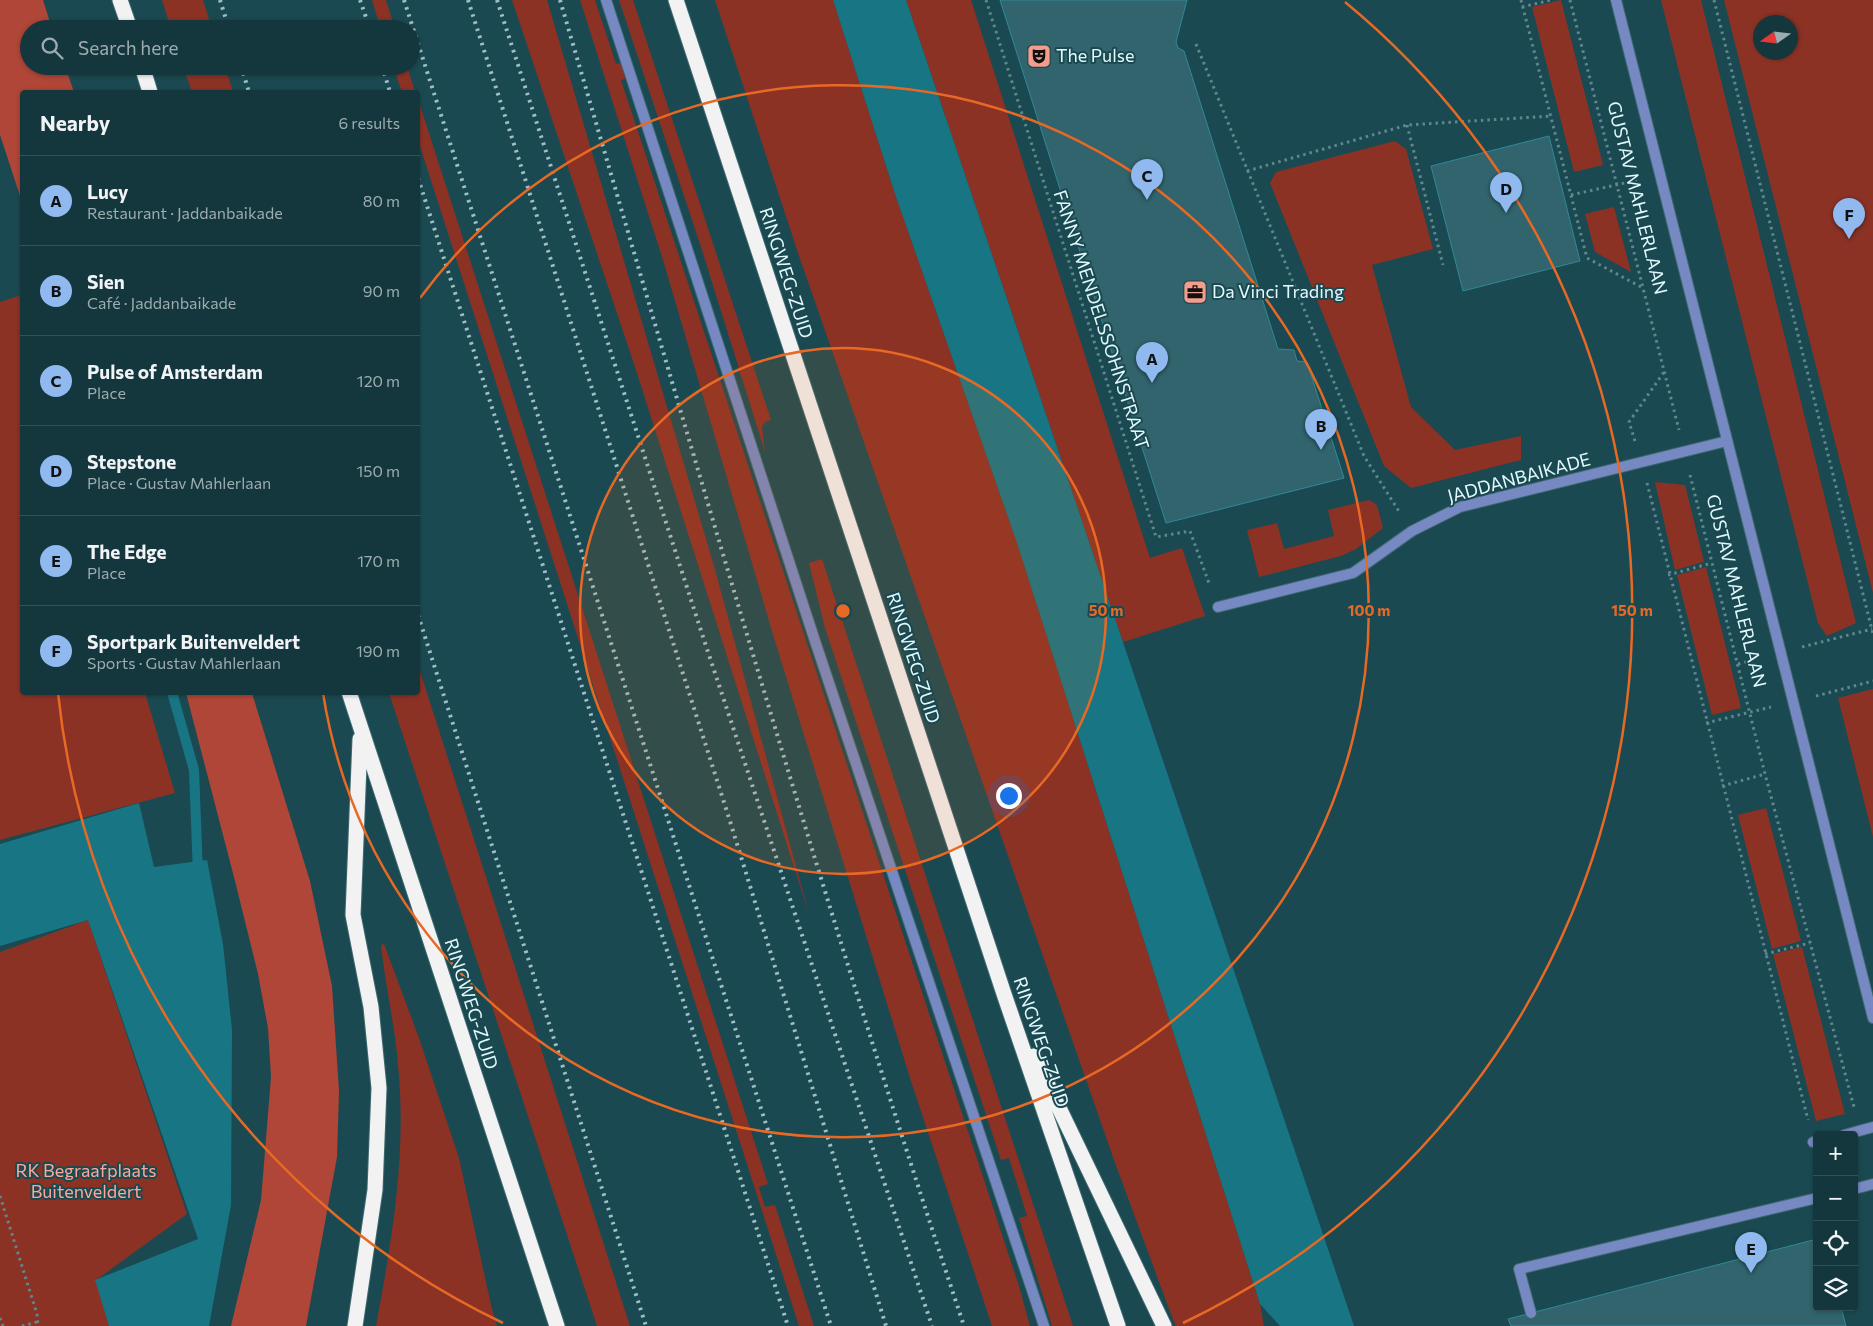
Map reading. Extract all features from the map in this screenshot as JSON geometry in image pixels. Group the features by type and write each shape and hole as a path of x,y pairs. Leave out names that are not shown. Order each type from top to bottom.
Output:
{"highway":[{"path":"120,0 127,20"},
{"name":"RINGWEG-ZUID","path":"676,0 1004,994 1118,1326"},
{"path":"145,75 149,90"},
{"name":"RINGWEG-ZUID","path":"350,695 557,1326"},
{"path":"355,1326 375,1190 379,1088 371,1007 353,915 361,728"},
{"path":"1004,994 1164,1326"}],"street":[{"path":"606,0 813,635 1044,1326"},
{"name":"GUSTAV MAHLERLAAN","path":"1616,0 1873,1018"},
{"name":"JADDANBAIKADE","path":"1218,608 1353,573 1412,531 1460,507 1726,441"},
{"path":"1860,1131 1873,1127"},
{"path":"1858,1188 1873,1184"},
{"path":"1531,1313 1519,1270 1813,1199"}],"path":[{"name":"FANNY MENDELSSOHNSTRAAT","path":"986,0 1156,537 1190,531 1218,608"},
{"path":"1521,0 1587,258 1644,288"},
{"path":"1522,7 1551,0"},
{"name":"GUSTAV MAHLERLAAN","path":"1570,0 1765,774 1860,1131"},
{"path":"1714,0 1873,634"},
{"path":"1196,44 1364,456 1412,531"},
{"path":"1247,171 1407,125 1552,116"},
{"path":"1407,125 1443,265"},
{"path":"1571,195 1660,175"},
{"path":"1665,372 1629,422 1642,463 1668,575 1813,1134"},
{"path":"1668,575 1712,563"},
{"path":"1722,786 1765,774"},
{"path":"1765,954 1810,943"},
{"path":"0,1196 37,1314 38,1324 22,1326"},
{"path":"0,1318 3,1326"}],"green space":[{"path":"162,0 203,0 209,20 168,20"},
{"path":"372,0 386,0 392,20 378,20"},
{"path":"512,0 547,0 714,566 809,914 636,370"},
{"path":"580,0 595,0 616,64 621,63 625,79 621,80 1019,1286 1030,1326 992,1326 910,1078 774,638 663,260"},
{"path":"619,0 633,0 771,420 765,422 762,427 765,452 701,247"},
{"path":"715,0 833,0 895,194 1017,543 1260,1304 1264,1326 1176,1326 1172,1317 1114,1160 798,253"},
{"path":"906,0 971,0 1150,558 1182,548 1205,616 1123,642"},
{"path":"1561,0 1603,165 1574,172 1532,7"},
{"path":"1661,0 1701,0 1856,623 1827,636 1818,623"},
{"path":"1724,0 1873,0 1873,593"},
{"path":"186,75 228,75 232,90 191,90"},
{"path":"396,75 410,75 414,90 401,90"},
{"path":"420,105 768,1184 759,1187 765,1207 775,1205 814,1326 799,1326 420,146"},
{"path":"1395,141 1406,149 1433,249 1372,265 1411,407 1455,450 1521,436 1521,460 1411,488 1384,466 1270,183 1276,172"},
{"path":"1614,207 1631,272 1595,252 1585,214"},
{"path":"20,296 20,695 146,695 175,793 0,840 0,302"},
{"path":"1655,482 1685,485 1704,562 1675,570"},
{"path":"1369,500 1377,505 1383,528 1356,549 1341,556 1259,577 1247,530 1277,523 1284,549 1334,536 1328,510"},
{"path":"822,559 1073,1326 1052,1326 1019,1218 1027,1216 1009,1158 1001,1160 825,628 809,563"},
{"path":"1706,567 1741,708 1712,715 1677,575"},
{"path":"420,671 630,1326 597,1326 390,695 420,695"},
{"path":"1873,689 1873,837 1838,698"},
{"path":"1766,808 1801,941 1772,949 1738,815"},
{"name":"RK Begraafplaats Buitenveldert","path":"88,920 187,1214 96,1280 109,1326 0,1326 0,952"},
{"path":"384,944 419,1038 459,1158 497,1326 376,1326 392,1229 401,1131 395,1035 381,945"},
{"path":"1802,947 1845,1114 1816,1121 1773,954"}],"shaded area":[{"path":"0,0 43,0 49,20 20,20 20,75 68,75 73,90 20,90 20,196 0,135"},
{"path":"187,695 253,695 310,881 332,986 339,1091 337,1157 306,1326 231,1326 261,1200 271,1077 268,1028 258,974"}],"water":[{"path":"833,0 906,0 1354,1326 1280,1326 1260,1304 1017,543 895,194"},
{"path":"139,803 154,867 207,860 223,944 232,1030 231,1205 209,1326 109,1326 95,1280 198,1239 88,920 0,946 0,844"}],"building":[{"path":"1000,0 1187,0 1176,42 1178,48 1184,51 1278,349 1294,350 1297,361 1307,362 1344,478 1166,523"},
{"path":"1549,136 1580,261 1463,291 1431,166"},
{"path":"1813,1240 1813,1311 1842,1311 1846,1326 1511,1326 1508,1319"}],"waterway":[{"path":"173,695 194,770 198,874"}],"railway":[{"path":"220,0 226,20"},
{"path":"360,0 367,20"},
{"path":"404,0 410,20"},
{"path":"468,0 729,818 886,1326"},
{"path":"497,0 704,640 932,1326"},
{"path":"560,0 706,498 806,830 964,1326"},
{"path":"420,50 831,1326"},
{"path":"244,75 248,90"},
{"path":"385,75 389,90"},
{"path":"420,184 788,1326"},
{"path":"420,621 646,1326"}],"place":[{"name":"The Pulse","path":"1039,56"},
{"name":"Pulse of Amsterdam","path":"1147,200"},
{"name":"Stepstone","path":"1506,213"},
{"name":"Sportpark Buitenveldert","path":"1849,239"},
{"name":"Da Vinci Trading","path":"1195,292"},
{"name":"Lucy","path":"1152,383"},
{"name":"Sien","path":"1321,450"},
{"name":"The Edge","path":"1751,1273"}]}
